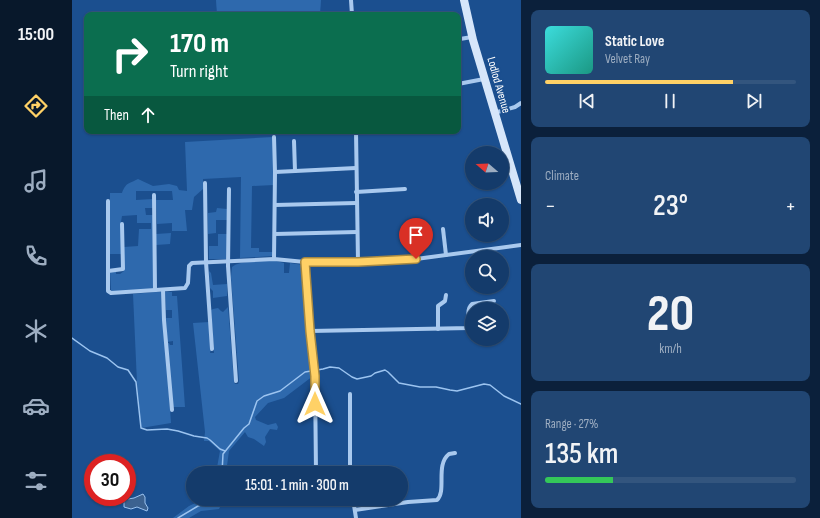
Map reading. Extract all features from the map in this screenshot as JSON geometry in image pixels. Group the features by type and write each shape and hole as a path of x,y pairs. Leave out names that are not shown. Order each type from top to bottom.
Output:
{"main road":[{"name":"Lodlod Avenue","path":"464,0 472,37 521,200"}],"street":[{"path":"351,0 352,12"},
{"path":"461,39 472,37"},
{"path":"461,83 484,79"},
{"path":"494,113 515,108 521,103"},
{"path":"356,134 358,262"},
{"path":"274,137 274,259"},
{"path":"294,141 295,171"},
{"path":"275,172 356,168"},
{"path":"205,183 206,262 212,349"},
{"path":"229,189 228,261 236,381"},
{"path":"356,192 405,189"},
{"path":"154,195 155,290"},
{"path":"108,201 108,289 110,292 116,293 185,288 188,283 190,264 192,263 274,259 305,262 358,262 416,259 521,245"},
{"path":"275,205 356,203"},
{"path":"108,271 122,269 122,224"},
{"path":"443,229 446,255"},
{"path":"275,234 357,232"},
{"path":"415,233 416,259"},
{"path":"305,262 315,376 316,466"},
{"path":"163,290 164,320 172,410"},
{"path":"438,329 438,306 445,301 446,296"},
{"path":"310,331 470,328 468,309 470,305 494,301"},
{"path":"350,394 350,466"},
{"path":"355,510 408,502 437,500 440,495 442,465 444,459 449,454 455,453"},
{"path":"355,506 356,518"}],"shaded area":[{"path":"216,0 321,0 320,12 217,12"},
{"path":"273,137 274,185 252,186 251,248 259,248 259,252 273,252 272,256 240,258 241,177 203,179 203,189 194,197 192,210 185,210 187,231 172,231 172,223 157,224 156,200 173,200 172,191 136,191 136,200 153,199 153,208 145,208 146,215 153,215 154,289 113,292 111,290 110,272 120,274 124,271 124,247 138,246 139,229 151,229 151,223 137,223 137,215 122,216 121,254 110,254 110,193 122,193 126,185 138,179 153,186 169,184 177,186 179,190 187,191 185,142"},
{"path":"217,208 227,209 227,220 216,220 216,233 208,234 208,213 216,212"},
{"path":"171,233 170,244 156,245 156,234"},
{"path":"218,234 227,234 227,259 209,259 209,246 218,246"},
{"path":"276,261 284,263 284,273 289,273 290,263 303,265 313,376 284,398 268,403 255,417 256,420 268,425 276,423 278,427 277,430 270,429 265,437 266,442 264,446 248,437 245,432 229,451 227,466 217,466 220,451 209,441 204,441 205,432 193,323 209,322 210,353 214,353 211,310 218,308 223,312 228,307 234,382 235,384 238,384 231,277 232,267 240,263"},
{"path":"209,271 211,273 213,285 227,284 227,296 213,298 213,291 210,288"},
{"path":"162,292 171,423 141,428 137,383 133,294"},
{"path":"165,292 172,292 172,296 177,296 185,407 173,407 167,343 173,345 173,341 167,342 166,318 172,318 172,310 166,310"},
{"path":"143,494 148,508 147,511 137,507 131,509 124,507 136,506 136,497"},
{"path":"189,506 220,506 219,509 201,511 189,518 173,518"}],"waterway":[{"path":"72,338 90,351 107,358 118,367 128,370 136,382 141,428 147,430 167,429 207,438 220,449 225,451"},
{"path":"222,466 223,454 249,424 257,401 264,396 280,391 305,372 330,367 339,368 357,379 371,376 385,370 399,383 457,391 484,384 490,385 504,396 521,404"},
{"path":"178,518 198,506"}],"route":[{"path":"315,404 315,376 305,262 358,262 416,259"}]}
